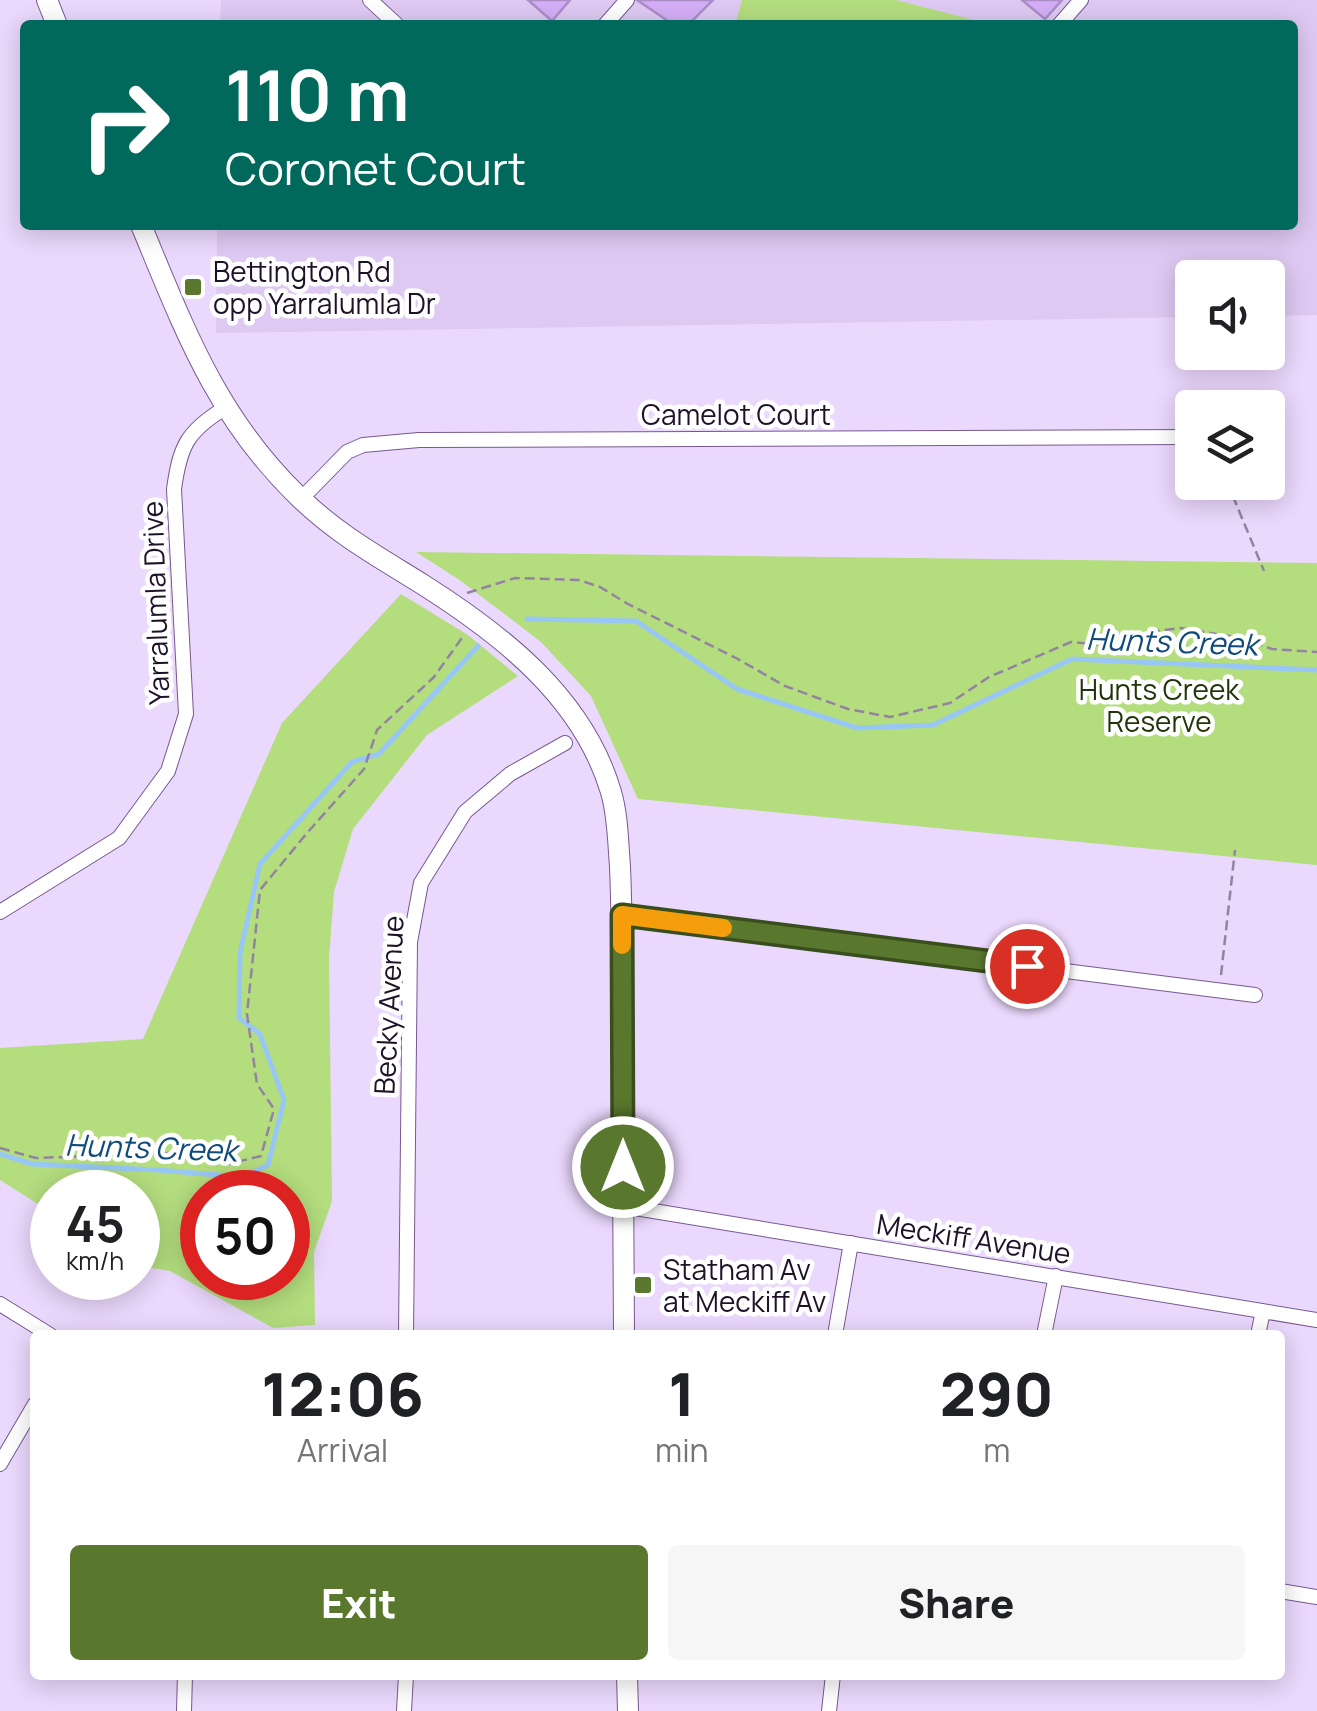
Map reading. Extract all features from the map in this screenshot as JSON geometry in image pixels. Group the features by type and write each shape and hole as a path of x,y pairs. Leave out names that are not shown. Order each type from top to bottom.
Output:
{"main road":[{"path":"143,230 190,344 247,440 301,499 364,550 475,620 551,686 587,738 611,792 618,832 622,915 624,1330"},
{"path":"628,1680 628,1711"}],"street":[{"path":"370,0 392,20"},
{"path":"609,20 627,0"},
{"path":"1063,20 1081,0"},
{"name":"Yarralumla Drive","path":"0,912 119,838 168,771 186,714 174,489 177,468 186,442 204,421 225,408"},
{"name":"Camelot Court","path":"301,499 347,452 362,445 419,440 1175,437"},
{"name":"Becky Avenue","path":"406,1330 410,942 421,883 465,812 510,774 566,743"},
{"path":"622,915 1255,995"},
{"name":"Meckiff Avenue","path":"623,1206 1317,1320"},
{"path":"835,1330 850,1242"},
{"path":"1045,1330 1056,1276"},
{"path":"0,1304 42,1330"},
{"path":"1259,1330 1263,1311"},
{"path":"0,1464 30,1413"},
{"path":"1285,1592 1317,1597"},
{"path":"184,1680 184,1711"},
{"path":"404,1711 406,1680"},
{"path":"829,1711 832,1680"}],"path":[{"path":"1234,500 1264,571"},
{"path":"447,600 515,578 579,580 600,587 785,686 848,709 890,717 950,703 989,677 1071,642 1104,645 1132,634 1180,628 1241,638 1272,649 1317,652"},
{"path":"0,1148 36,1158 170,1153 228,1164 261,1156 274,1109 257,1084 247,1014 260,890 364,769 377,730 434,677 475,620"},
{"path":"1220,991 1234,850"}],"shaded area":[{"path":"221,0 1317,0 1317,315 1285,316 1285,260 1175,260 1175,317 216,333 217,230 1298,230 1298,20 220,20"}],"green space":[{"path":"742,0 896,0 974,20 736,20"},
{"name":"Hunts Creek Reserve","path":"416,552 1317,563 1317,865 638,799 591,696 541,642"},
{"path":"401,594 468,635 518,676 427,735 353,829 334,892 329,958 332,1201 314,1252 315,1325 273,1328 222,1300 310,1300 310,1170 180,1170 180,1277 160,1269 160,1170 30,1170 30,1199 0,1180 0,1048 143,1039 282,723"}],"building":[{"path":"528,0 570,0 551,20"},
{"path":"637,0 713,0 693,20 667,20"},
{"path":"1022,0 1062,0 1045,19"}],"waterway":[{"name":"Hunts Creek","path":"527,619 636,621 737,689 857,728 933,725 1072,659 1317,670"},
{"name":"Hunts Creek","path":"0,1154 32,1164 243,1177 268,1165 284,1100 260,1034 239,1018 240,953 260,864 352,762 379,754 478,646"}],"slow traffic":[{"path":"622,945 622,915 723,928"}],"place":[{"name":"Bettington Rd opp Yarralumla Dr","path":"193,287"},
{"name":"Statham Av at Meckiff Av","path":"643,1285"}],"route":[{"path":"623,1167 622,915 1027,966"}]}
